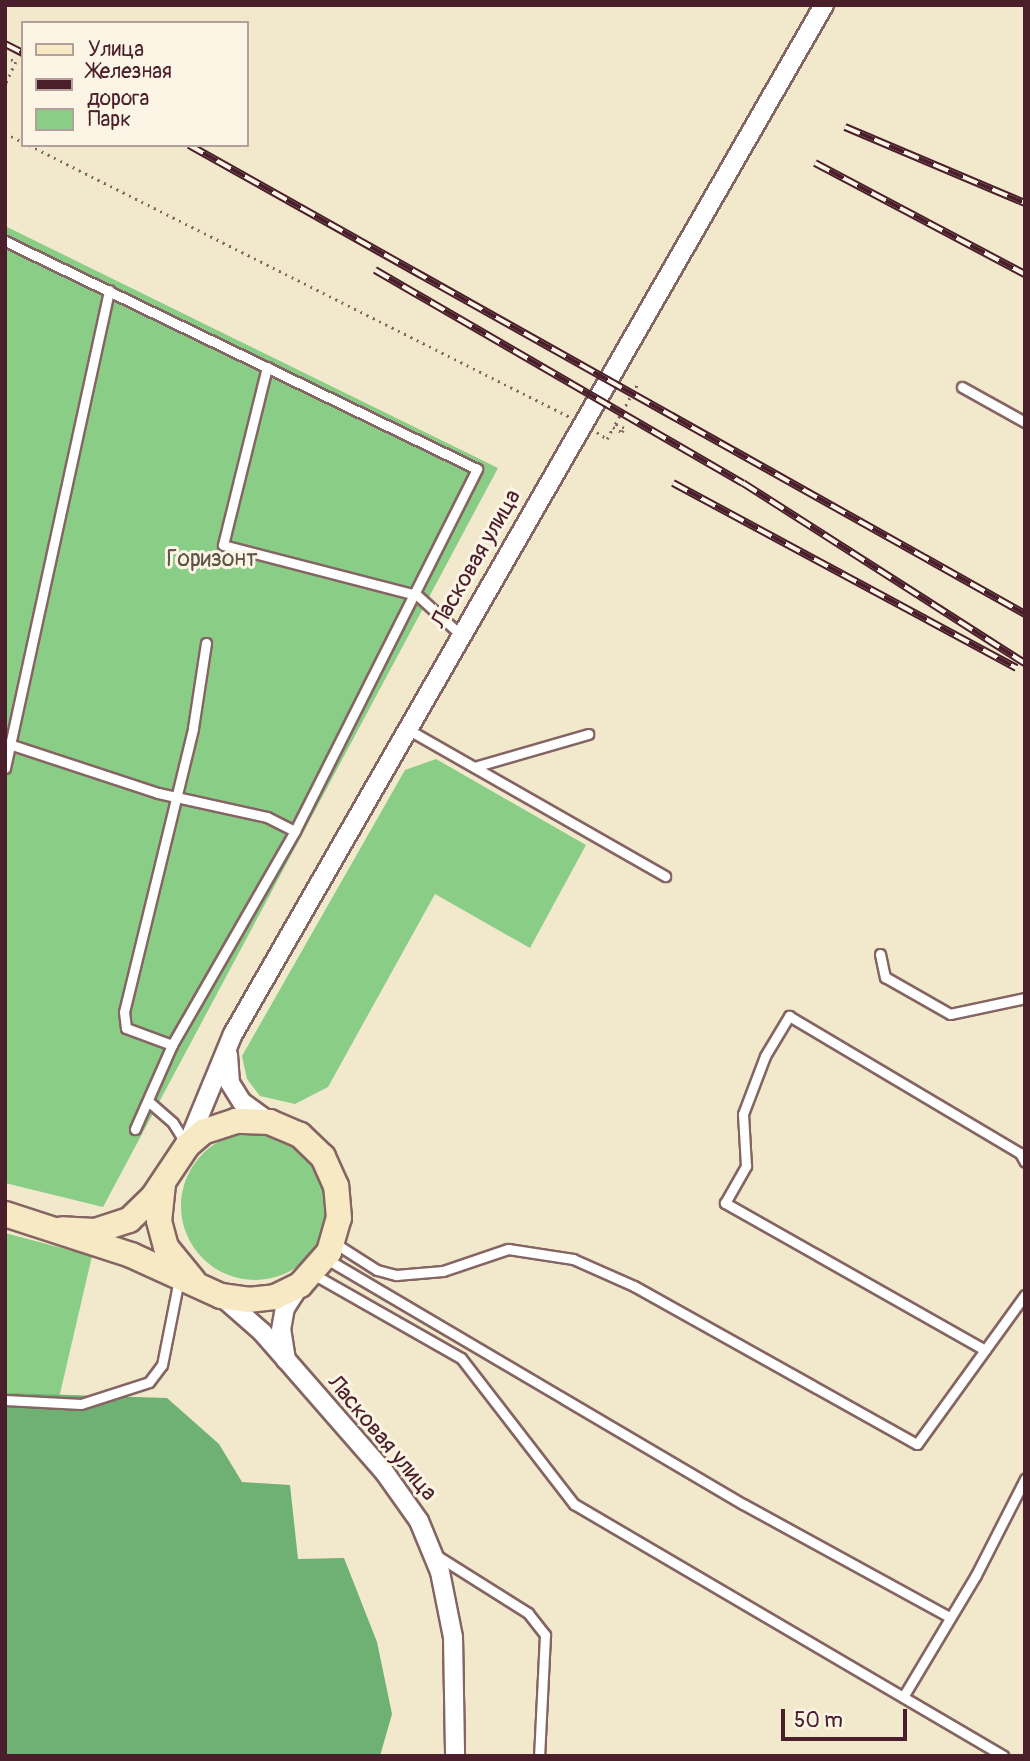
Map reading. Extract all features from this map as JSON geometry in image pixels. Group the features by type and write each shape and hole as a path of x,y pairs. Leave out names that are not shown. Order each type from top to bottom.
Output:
{"street":[{"name":"Ласковая улица","path":"187,1146 233,1034 824,5"},
{"path":"233,1034 226,1066 230,1083 242,1102 270,1122 299,1135 323,1157 336,1186 339,1218 317,1264 285,1308 281,1330 286,1364"},
{"path":"62,1230 96,1231 129,1220 165,1178 187,1146 203,1132 236,1121 270,1122"},
{"path":"165,1178 159,1221 166,1247 181,1270 211,1291"},
{"path":"5,1214 62,1230 211,1291 248,1300 275,1297 317,1264"},
{"name":"Ласковая улица","path":"211,1291 262,1332 286,1364 385,1473 419,1521 432,1552 453,1637 455,1756"}],"lane":[{"path":"5,242 477,469 417,595 295,831 172,1045 135,1129"},
{"path":"5,768 8,744 109,290"},
{"path":"267,367 223,545 417,595 461,635"},
{"path":"962,387 1025,422"},
{"path":"172,1045 126,1028 124,1012 177,797 206,643"},
{"path":"409,730 665,876"},
{"path":"474,767 588,734"},
{"path":"8,744 177,797 267,817 295,831"},
{"path":"880,954 885,976 950,1014 1025,998"},
{"path":"985,1350 725,1203 746,1166 743,1115 765,1056 789,1016 1020,1153 1025,1162"},
{"path":"148,1101 173,1123 187,1146"},
{"path":"317,1264 377,1270 396,1275 443,1271 508,1249 573,1259 634,1286 917,1444 1025,1295"},
{"path":"317,1264 743,1504 949,1616"},
{"path":"317,1264 461,1358 574,1504 1003,1756"},
{"path":"5,1400 82,1404 149,1382 162,1366 179,1277"},
{"path":"903,1697 949,1616 976,1575 1025,1479"},
{"path":"432,1552 528,1613 545,1635 539,1756"}],"path":[{"path":"5,56 16,62 5,86"},
{"path":"5,133 21,141"},
{"path":"33,147 583,424 607,439 613,427 622,432 624,428 615,424 638,385"}],"green space":[{"name":"Горизонт","path":"5,226 498,468 103,1207 5,1183"},
{"path":"436,759 586,845 530,948 435,894 328,1087 295,1104 260,1096 247,1079 242,1056 405,770"},
{"path":"255,1132 283,1138 307,1154 323,1178 329,1206 323,1234 307,1258 283,1274 255,1280 227,1274 203,1258 187,1234 181,1206 187,1178 203,1154 227,1138"},
{"path":"5,1233 92,1256 59,1398 5,1393"},
{"path":"5,1393 167,1398 219,1444 242,1482 290,1485 298,1559 344,1558 377,1642 392,1714 380,1756 5,1756"}],"railway":[{"path":"5,44 21,52"},
{"path":"845,127 1025,203"},
{"path":"193,147 1025,614"},
{"path":"815,163 1025,274"},
{"path":"375,270 743,483 1025,663"},
{"path":"673,483 1016,668"}]}
